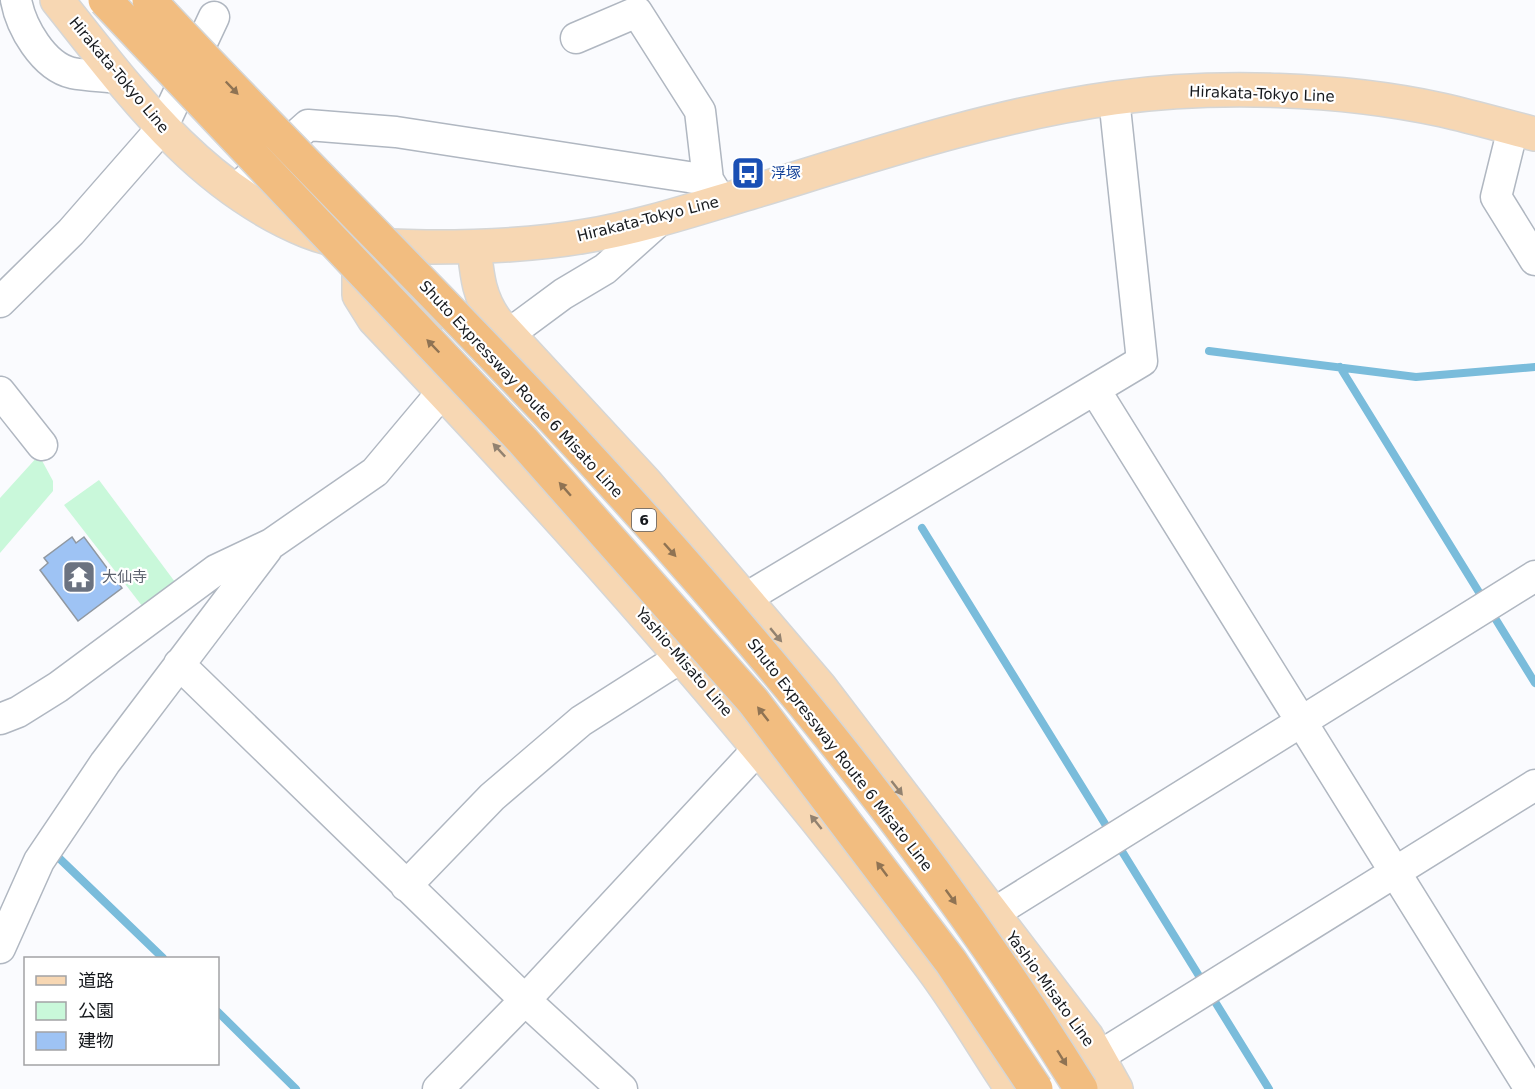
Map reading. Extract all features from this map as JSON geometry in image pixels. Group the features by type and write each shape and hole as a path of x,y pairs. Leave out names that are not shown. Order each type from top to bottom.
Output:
{"highway":[{"name":"6","path":"105,0 523,441 753,701 944,953 1036,1089"},
{"name":"Shuto Expressway Route 6 Misato Line","path":"149,0 546,412 765,655 913,845 985,944 1081,1089"}],"main road":[{"name":"Hirakata-Tokyo Line","path":"57,0 162,128 197,162 234,191 262,209 309,232 359,246 474,247 529,244 586,236 662,218 715,190 1037,111 1114,98 1181,92 1253,91 1363,97 1440,110 1524,131"},
{"name":"Yashio-Misato Line","path":"359,246 359,295 365,306 578,538 758,749 927,961 1012,1089"},
{"path":"359,246 411,293 588,420"},
{"name":"Yashio-Misato Line","path":"474,247 477,284 484,304 645,482 820,687 1087,1037 1116,1089"},
{"path":"578,538 645,482"}],"street":[{"path":"16,0 21,20 48,58 70,72 119,78"},
{"path":"234,191 308,124 396,132 715,190 700,111 638,12 576,38"},
{"path":"0,302 70,232 162,128 214,17"},
{"path":"746,598 1142,361 1114,98"},
{"path":"1524,131 1497,197 1535,260"},
{"path":"509,334 563,294 605,268 662,218"},
{"path":"1095,390 1396,870 1530,1089"},
{"path":"0,719 18,712 58,687 216,570 271,544 375,472 442,391"},
{"path":"0,392 42,445"},
{"path":"0,948 39,861 105,763 271,544"},
{"path":"927,961 995,915 1535,576"},
{"path":"406,886 492,797 581,721 680,658"},
{"path":"179,664 406,886 622,1089"},
{"path":"438,1089 525,1000 758,749"},
{"path":"1098,1057 1535,785"}],"green space":[{"path":"39,455 53,481 53,491 0,553 0,498"},
{"path":"99,480 178,586 146,611 64,505"}],"building":[{"path":"72,537 76,543 84,537 122,588 78,621 40,570 48,563 44,558"}],"waterway":[{"path":"1209,351 1416,377 1535,367"},
{"path":"1340,367 1535,683"},
{"path":"922,528 1269,1089"},
{"path":"60,859 162,957"},
{"path":"219,1013 296,1089"}],"place":[{"name":"浮塚","path":"748,173"},
{"name":"大仙寺","path":"79,577"}]}
